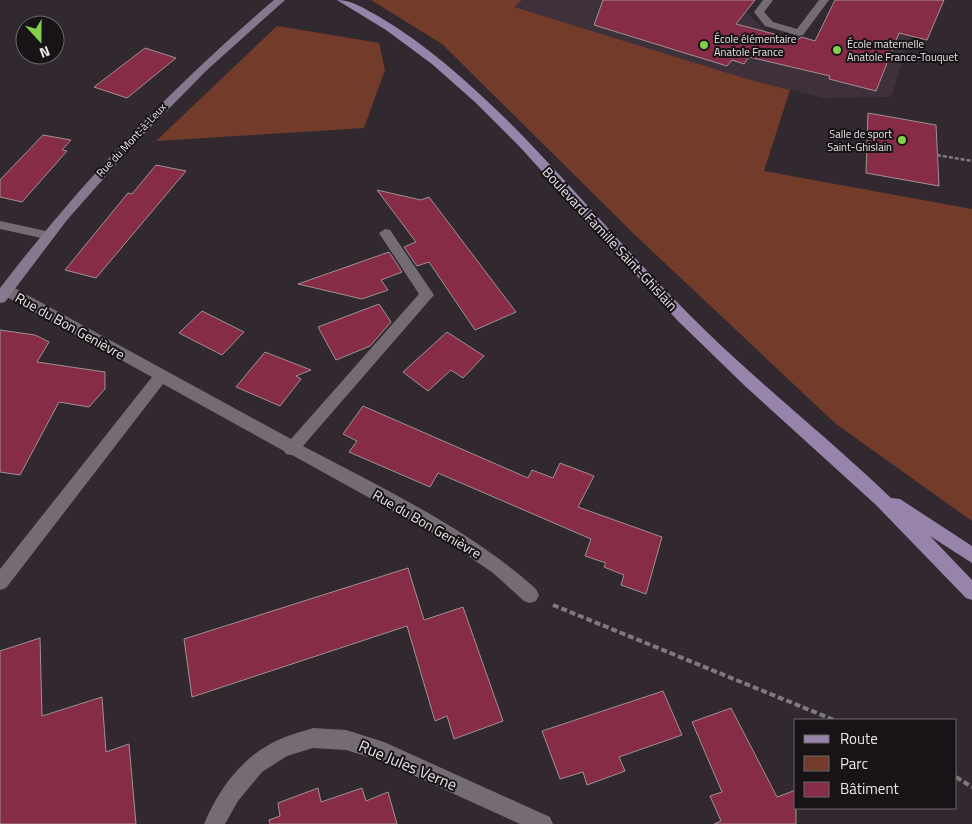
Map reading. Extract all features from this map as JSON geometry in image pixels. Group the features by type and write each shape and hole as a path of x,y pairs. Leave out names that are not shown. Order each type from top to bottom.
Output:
{"main road":[{"name":"Boulevard Famille Saint-Ghislain","path":"342,0 400,35 460,83 527,149 647,280 717,351 779,409 870,488 972,592"},
{"name":"Boulevard Famille Saint-Ghislain","path":"870,488 972,555"}],"street":[{"name":"Rue du Mont-à-Leux","path":"3,294 46,234 126,144 160,108 280,0"},
{"path":"768,0 758,12 770,24 799,33 824,0"},
{"path":"0,226 46,234"},
{"path":"291,449 427,295 385,233"},
{"name":"Rue du Bon Genièvre","path":"3,294 161,376 472,548 530,595"},
{"path":"0,582 161,376"},
{"name":"Rue Jules Verne","path":"214,824 231,794 256,765 282,748 313,738 346,740 384,752 543,824"}],"path":[{"path":"937,155 972,161"},
{"path":"530,595 832,719"},
{"path":"957,778 972,787"}],"shaded area":[{"path":"522,0 711,0 746,12 767,32 797,40 799,36 815,41 825,22 920,8 891,97 823,98 744,78 513,7"}],"green space":[{"path":"371,0 522,0 514,7 744,78 790,90 764,171 972,209 972,521 836,424 634,234 442,44"},
{"path":"277,26 379,43 385,70 364,128 156,141"}],"building":[{"path":"603,0 755,0 736,24 797,40 802,37 815,41 835,0 944,0 927,40 899,33 876,91 829,79 830,76 749,57 744,64 732,60 727,66 594,25"},
{"path":"145,48 176,58 127,98 94,87"},
{"name":"Salle de sport Saint-Ghislain","path":"868,113 936,125 939,186 866,173"},
{"path":"43,135 71,140 62,150 67,151 22,202 0,197 0,180"},
{"path":"156,165 186,171 96,278 65,270 128,193 132,194"},
{"path":"377,190 421,200 429,197 516,312 475,330 429,262 417,266 404,247 416,242"},
{"path":"389,252 402,272 381,280 388,290 362,299 298,284"},
{"path":"379,304 391,322 370,346 336,360 318,327"},
{"path":"202,311 244,332 222,355 179,333"},
{"path":"0,330 35,335 49,342 37,362 105,372 105,389 89,407 59,402 20,475 0,472"},
{"path":"447,332 484,356 463,378 451,370 428,391 403,372"},
{"path":"265,352 311,370 296,376 301,379 280,406 236,387"},
{"path":"363,406 528,478 532,470 553,478 560,463 594,476 578,507 662,537 646,594 621,585 624,575 604,567 606,563 585,556 591,539 438,473 430,487 349,452 357,441 343,434"},
{"path":"408,568 424,620 463,607 503,721 454,739 447,716 435,721 407,626 192,697 184,639"},
{"path":"40,638 42,716 102,697 106,752 129,744 136,824 0,824 0,651"},
{"path":"663,691 682,735 619,757 625,771 587,785 583,772 560,779 542,731"},
{"path":"731,708 777,797 794,791 796,824 714,824 721,821 710,796 722,792 692,722"},
{"path":"318,788 321,802 362,788 366,801 388,792 397,824 270,824 269,820 280,816 278,803"}],"place":[{"name":"École élémentaire Anatole France","path":"704,45"},
{"name":"École maternelle Anatole France-Touquet","path":"837,50"},
{"name":"Salle de sport Saint-Ghislain","path":"902,140"}]}
